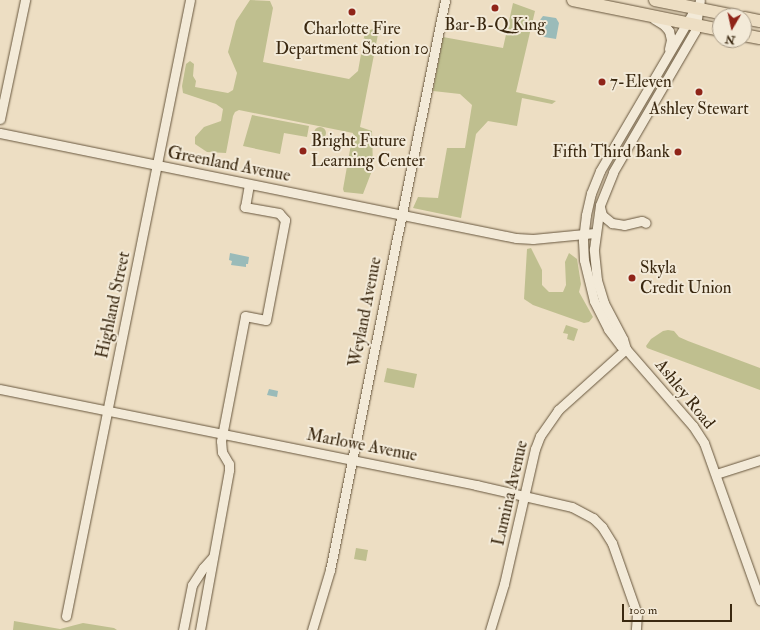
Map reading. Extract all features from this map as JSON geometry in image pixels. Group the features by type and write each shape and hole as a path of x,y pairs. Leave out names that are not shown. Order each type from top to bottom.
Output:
{"main road":[{"path":"574,0 712,28"},
{"path":"655,0 699,4 712,8"}],"street":[{"path":"0,120 25,0"},
{"name":"Highland Street","path":"66,616 190,0"},
{"name":"Weyland Avenue","path":"312,630 330,570 444,0"},
{"name":"Ashley Road","path":"626,349 598,287 594,260 600,205 613,172 692,24 699,4"},
{"path":"647,15 662,23 670,33 670,44 665,59"},
{"name":"Ashley Road","path":"692,24 665,59 600,171 588,204 584,234 585,266 594,300 608,329 621,346 626,349 693,426 704,443 760,600"},
{"name":"Greenland Avenue","path":"0,133 156,166 519,238 533,239 596,233"},
{"path":"200,630 229,470 229,464 220,445 245,316 266,320 285,220 279,213 245,207 249,184"},
{"path":"600,205 602,215 612,223 624,225 642,221 646,223"},
{"name":"Lumina Avenue","path":"490,630 504,584 535,449 543,430 551,417 626,349"},
{"name":"Marlowe Avenue","path":"0,389 352,460 572,507 593,518 602,527 612,543 637,614 636,630"},
{"path":"716,474 760,460"},
{"path":"183,630 192,585 203,568 214,556"}],"green space":[{"path":"250,0 270,1 273,8 263,62 349,79 358,71 365,32 375,28 379,29 360,127 372,131 373,168 363,194 344,192 343,189 353,133 239,110 235,112 233,116 226,153 207,152 195,144 195,137 204,127 221,121 223,109 216,104 183,93 182,86 186,64 190,61 194,64 193,76 196,81 195,87 228,93 233,90 237,73 228,52 236,21"},
{"path":"513,3 535,11 516,92 556,101 552,104 522,98 517,126 488,121 476,134 461,218 413,208 418,197 438,198 447,148 465,148 472,105 460,94 433,91 443,37 503,48"},
{"path":"252,115 309,126 307,137 284,133 280,154 243,146"},
{"path":"320,127 324,129 326,133 324,137 320,139 316,137 314,133 316,129"},
{"path":"531,248 542,270 542,285 549,292 563,292 566,285 565,262 569,253 577,259 581,284 579,292 593,317 589,322 584,323 533,305 524,299 527,249"},
{"path":"566,325 578,329 574,341 567,339 568,334 563,333"},
{"path":"663,331 674,331 679,337 688,341 760,368 760,390 647,348 646,346 651,339"},
{"path":"387,368 417,374 414,388 384,382"},
{"path":"356,548 368,550 366,561 354,559"},
{"path":"14,621 60,629 83,623 114,628 117,630 13,630"}],"water":[{"path":"543,16 556,18 559,23 556,39 538,36 540,20"},
{"path":"230,253 249,257 246,267 231,265 232,261 229,260"},
{"path":"269,389 278,391 277,397 267,395"}],"place":[{"name":"Bar-B-Q King","path":"495,8"},
{"name":"Charlotte Fire Department Station 10","path":"352,12"},
{"name":"7-Eleven","path":"602,82"},
{"name":"Ashley Stewart","path":"699,92"},
{"name":"Bright Future Learning Center","path":"303,151"},
{"name":"Fifth Third Bank","path":"678,152"},
{"name":"Skyla Credit Union","path":"632,278"}]}
